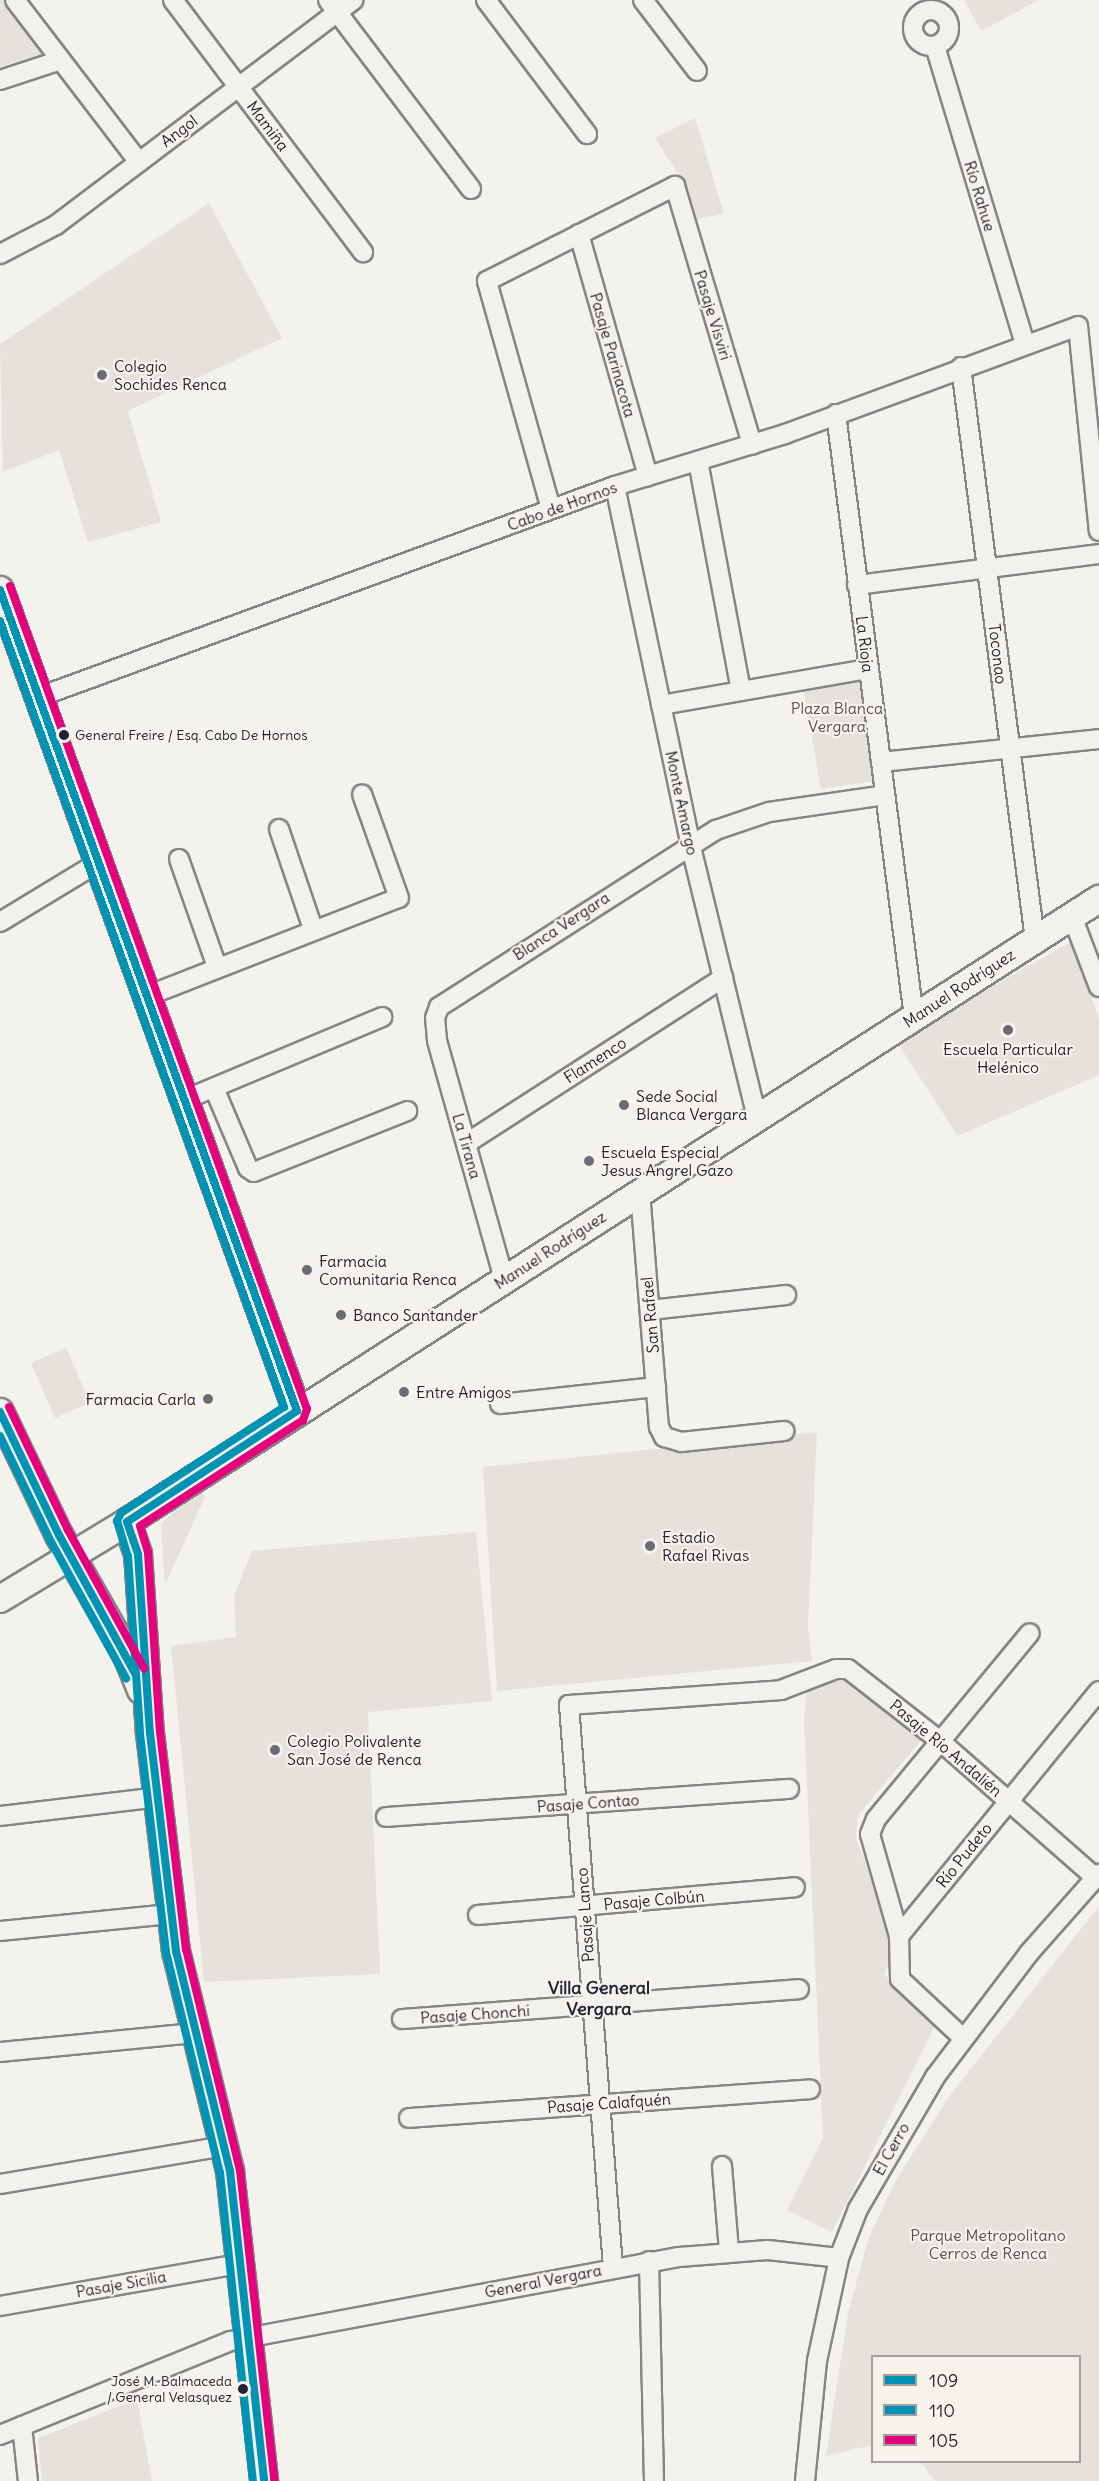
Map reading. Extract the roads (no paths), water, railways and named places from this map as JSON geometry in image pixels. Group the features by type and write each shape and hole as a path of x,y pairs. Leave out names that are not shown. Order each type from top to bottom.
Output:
{"street":[{"path":"15,0 139,162"},
{"name":"Mamiña","path":"172,0 363,252"},
{"name":"Angol","path":"0,254 48,230 238,87 333,6 353,0"},
{"path":"486,0 587,134"},
{"path":"643,0 697,71"},
{"path":"333,6 471,189"},
{"name":"Río Rahue","path":"935,46 1025,345"},
{"path":"0,80 61,60"},
{"name":"Pasaje Visviri","path":"579,234 675,186 752,445"},
{"path":"551,509 487,281 579,234"},
{"name":"Pasaje Parinacota","path":"579,234 648,476"},
{"name":"Cabo de Hornos","path":"39,697 615,486 752,445 1078,326 1082,336 1099,531"},
{"name":"Toconao","path":"961,367 1035,940"},
{"name":"La Rioja","path":"836,414 914,1017"},
{"path":"698,461 741,691"},
{"name":"Monte Amargo","path":"615,486 690,843 757,1117"},
{"path":"857,585 1099,554"},
{"path":"0,590 297,1411"},
{"path":"661,705 868,669"},
{"path":"880,762 1099,739"},
{"path":"147,996 313,929 399,898 362,794"},
{"name":"Blanca Vergara","path":"436,1013 450,998 690,843 733,822 769,812 885,795"},
{"path":"279,829 313,929"},
{"path":"179,859 217,968"},
{"path":"0,922 99,862"},
{"name":"Manuel Rodríguez","path":"0,1599 128,1521 1099,899"},
{"path":"1072,916 1099,987"},
{"name":"Flamenco","path":"467,1143 723,978"},
{"name":"La Tirana","path":"436,1013 437,1040 504,1279"},
{"path":"184,1100 382,1017"},
{"path":"214,1088 248,1168 254,1172 407,1111"},
{"name":"San Rafael","path":"640,1192 656,1387 664,1437 681,1442 784,1431"},
{"path":"650,1310 786,1294"},
{"path":"501,1404 656,1387"},
{"path":"0,1412 71,1556 126,1653 149,1718"},
{"path":"128,1521 138,1554 149,1718 171,1914 193,2033 224,2146 243,2263 264,2481"},
{"path":"963,2038 903,1985 899,1973 898,1936 871,1830 940,1741 1030,1633"},
{"name":"Pasaje Río Andalién","path":"569,1706 781,1690 836,1669 848,1669 940,1741 1097,1876"},
{"name":"Río Pudeto","path":"898,1936 1099,1690"},
{"name":"Pasaje Lanco","path":"569,1706 612,2267"},
{"name":"Pasaje Contao","path":"386,1817 789,1789"},
{"path":"0,1816 159,1797"},
{"name":"El Cerro","path":"805,2481 817,2361 838,2258 858,2209 903,2126 963,2038 1029,1953 1097,1876"},
{"name":"Pasaje Colbún","path":"478,1915 795,1887"},
{"path":"0,1931 171,1914"},
{"name":"Pasaje Chonchi","path":"402,2019 799,1989"},
{"path":"0,2052 193,2033"},
{"name":"Pasaje Calafquén","path":"409,2118 810,2089"},
{"path":"0,2184 224,2146"},
{"path":"722,2166 729,2252"},
{"name":"General Vergara","path":"0,2435 214,2346 251,2337 649,2261 729,2252 784,2250 838,2258"},
{"path":"649,2261 654,2481"},
{"name":"Pasaje Sicilia","path":"0,2306 243,2263"},
{"path":"22,2426 28,2481"}],"place":[{"name":"Colegio Sochides Renca","path":"102,375"},
{"name":"General Freire / Esq. Cabo De Hornos","path":"64,735"},
{"name":"Escuela Particular Helénico","path":"1008,1030"},
{"name":"Sede Social Blanca Vergara","path":"624,1105"},
{"name":"Escuela Especial Jesus Angrel Gazo","path":"589,1161"},
{"name":"Farmacia Comunitaria Renca","path":"307,1270"},
{"name":"Banco Santander","path":"341,1315"},
{"name":"Entre Amigos","path":"404,1392"},
{"name":"Farmacia Carla","path":"208,1399"},
{"name":"Estadio Rafael Rivas","path":"650,1546"},
{"name":"Colegio Polivalente San José de Renca","path":"275,1750"},
{"name":"José M. Balmaceda / General Velasquez","path":"243,2389"}],"district":[{"name":"Villa General Vergara","path":"599,1999"}],"park label":[{"name":"Plaza Blanca Vergara","path":"837,717"},
{"name":"Parque Metropolitano Cerros de Renca","path":"988,2244"}]}
